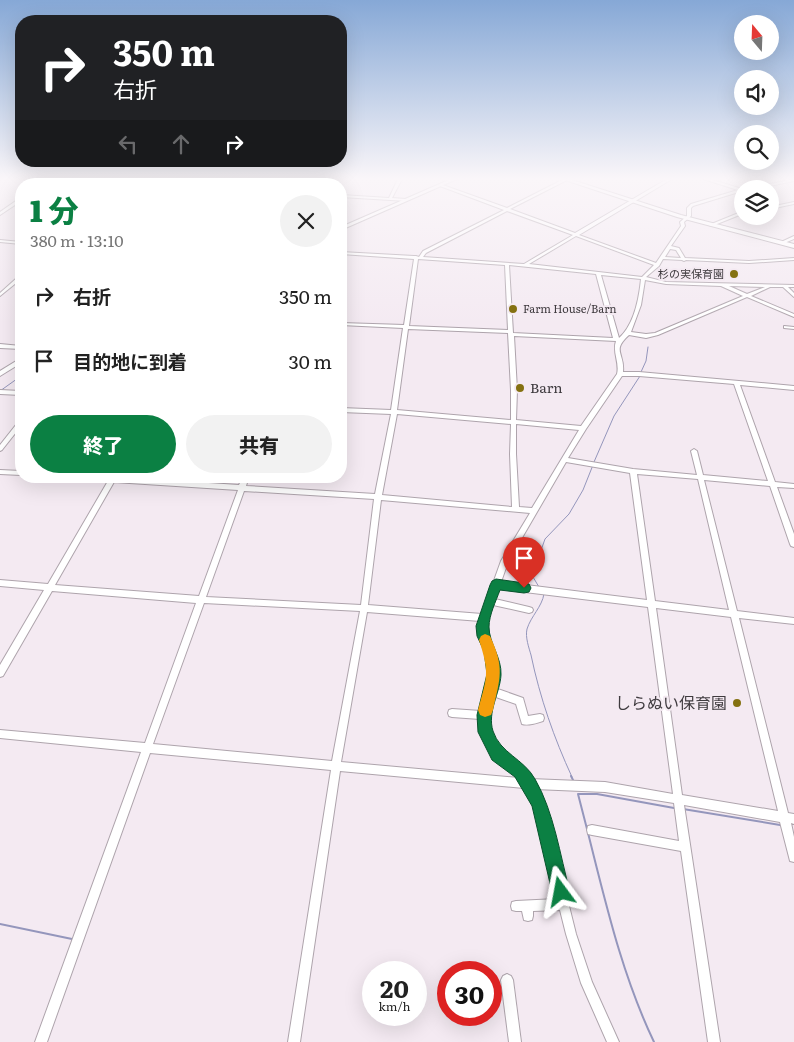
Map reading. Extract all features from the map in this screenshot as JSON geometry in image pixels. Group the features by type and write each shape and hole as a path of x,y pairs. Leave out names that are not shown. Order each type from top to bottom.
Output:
{"main road":[{"path":"724,228 794,246"},
{"path":"0,374 15,364"}],"street":[{"path":"294,1042 336,765 364,608 378,497 419,257 424,252 473,228"},
{"path":"557,228 657,265"},
{"path":"525,264 586,228"},
{"path":"347,324 408,326 617,340 628,333 640,297 642,278 657,265 682,228"},
{"path":"781,243 794,237"},
{"path":"0,241 15,242"},
{"path":"668,247 678,249 684,260"},
{"path":"347,253 525,264 642,278 666,283 794,286"},
{"path":"662,258 749,262 794,259"},
{"path":"507,264 514,390 513,422 516,510"},
{"path":"598,273 617,340 622,366 620,374 583,428 505,560 482,626 494,664 491,691 484,715 486,732 497,755 527,780 539,805 571,934 587,983 613,1042"},
{"path":"0,295 15,282"},
{"path":"716,284 794,316"},
{"path":"628,333 646,336 656,334 771,286"},
{"path":"784,286 794,296"},
{"path":"786,327 794,328"},
{"path":"0,346 15,347"},
{"path":"620,374 641,374 794,388"},
{"path":"736,382 794,544"},
{"path":"0,392 15,393"},
{"path":"347,410 394,412 583,428"},
{"path":"0,449 15,430"},
{"path":"694,451 788,822 794,857"},
{"path":"565,460 634,471 794,486"},
{"path":"634,471 679,806 714,1042"},
{"path":"0,472 15,473"},
{"path":"0,673 110,483"},
{"path":"178,483 378,497 534,511"},
{"path":"41,1042 244,483"},
{"path":"0,583 202,600 364,608 484,618"},
{"path":"496,585 736,616 794,621"},
{"path":"491,601 529,610"},
{"path":"491,691 521,698 525,721 540,718"},
{"path":"452,713 484,715"},
{"path":"0,734 148,746 336,765 605,787 679,806 788,822"},
{"path":"592,830 685,847"},
{"path":"524,909 564,904"},
{"path":"507,980 515,1042"}],"waterway":[{"path":"641,372 646,361 648,347"},
{"path":"594,462 614,416 640,376"},
{"path":"0,391 15,380"},
{"path":"539,587 533,577 533,573 545,539 569,514 583,490 593,465"},
{"path":"544,594 527,629 527,639 548,718 572,777"},
{"path":"571,776 574,782"},
{"path":"587,829 578,794 597,794 674,808"},
{"path":"683,809 780,825"},
{"path":"588,833 608,913 624,965 654,1042"},
{"path":"0,924 72,939"}],"slow traffic":[{"path":"485,640 494,664 494,674 485,710"}],"place":[{"name":"杉の実保育園","path":"734,274"},
{"name":"Farm House/Barn","path":"513,309"},
{"name":"Barn","path":"520,388"},
{"name":"しらぬい保育園","path":"737,703"}],"route":[{"path":"524,588 496,585 484,618 482,626 484,636 494,664 491,691 484,715 486,732 497,755 520,771 529,784 539,805 561,892"}]}
